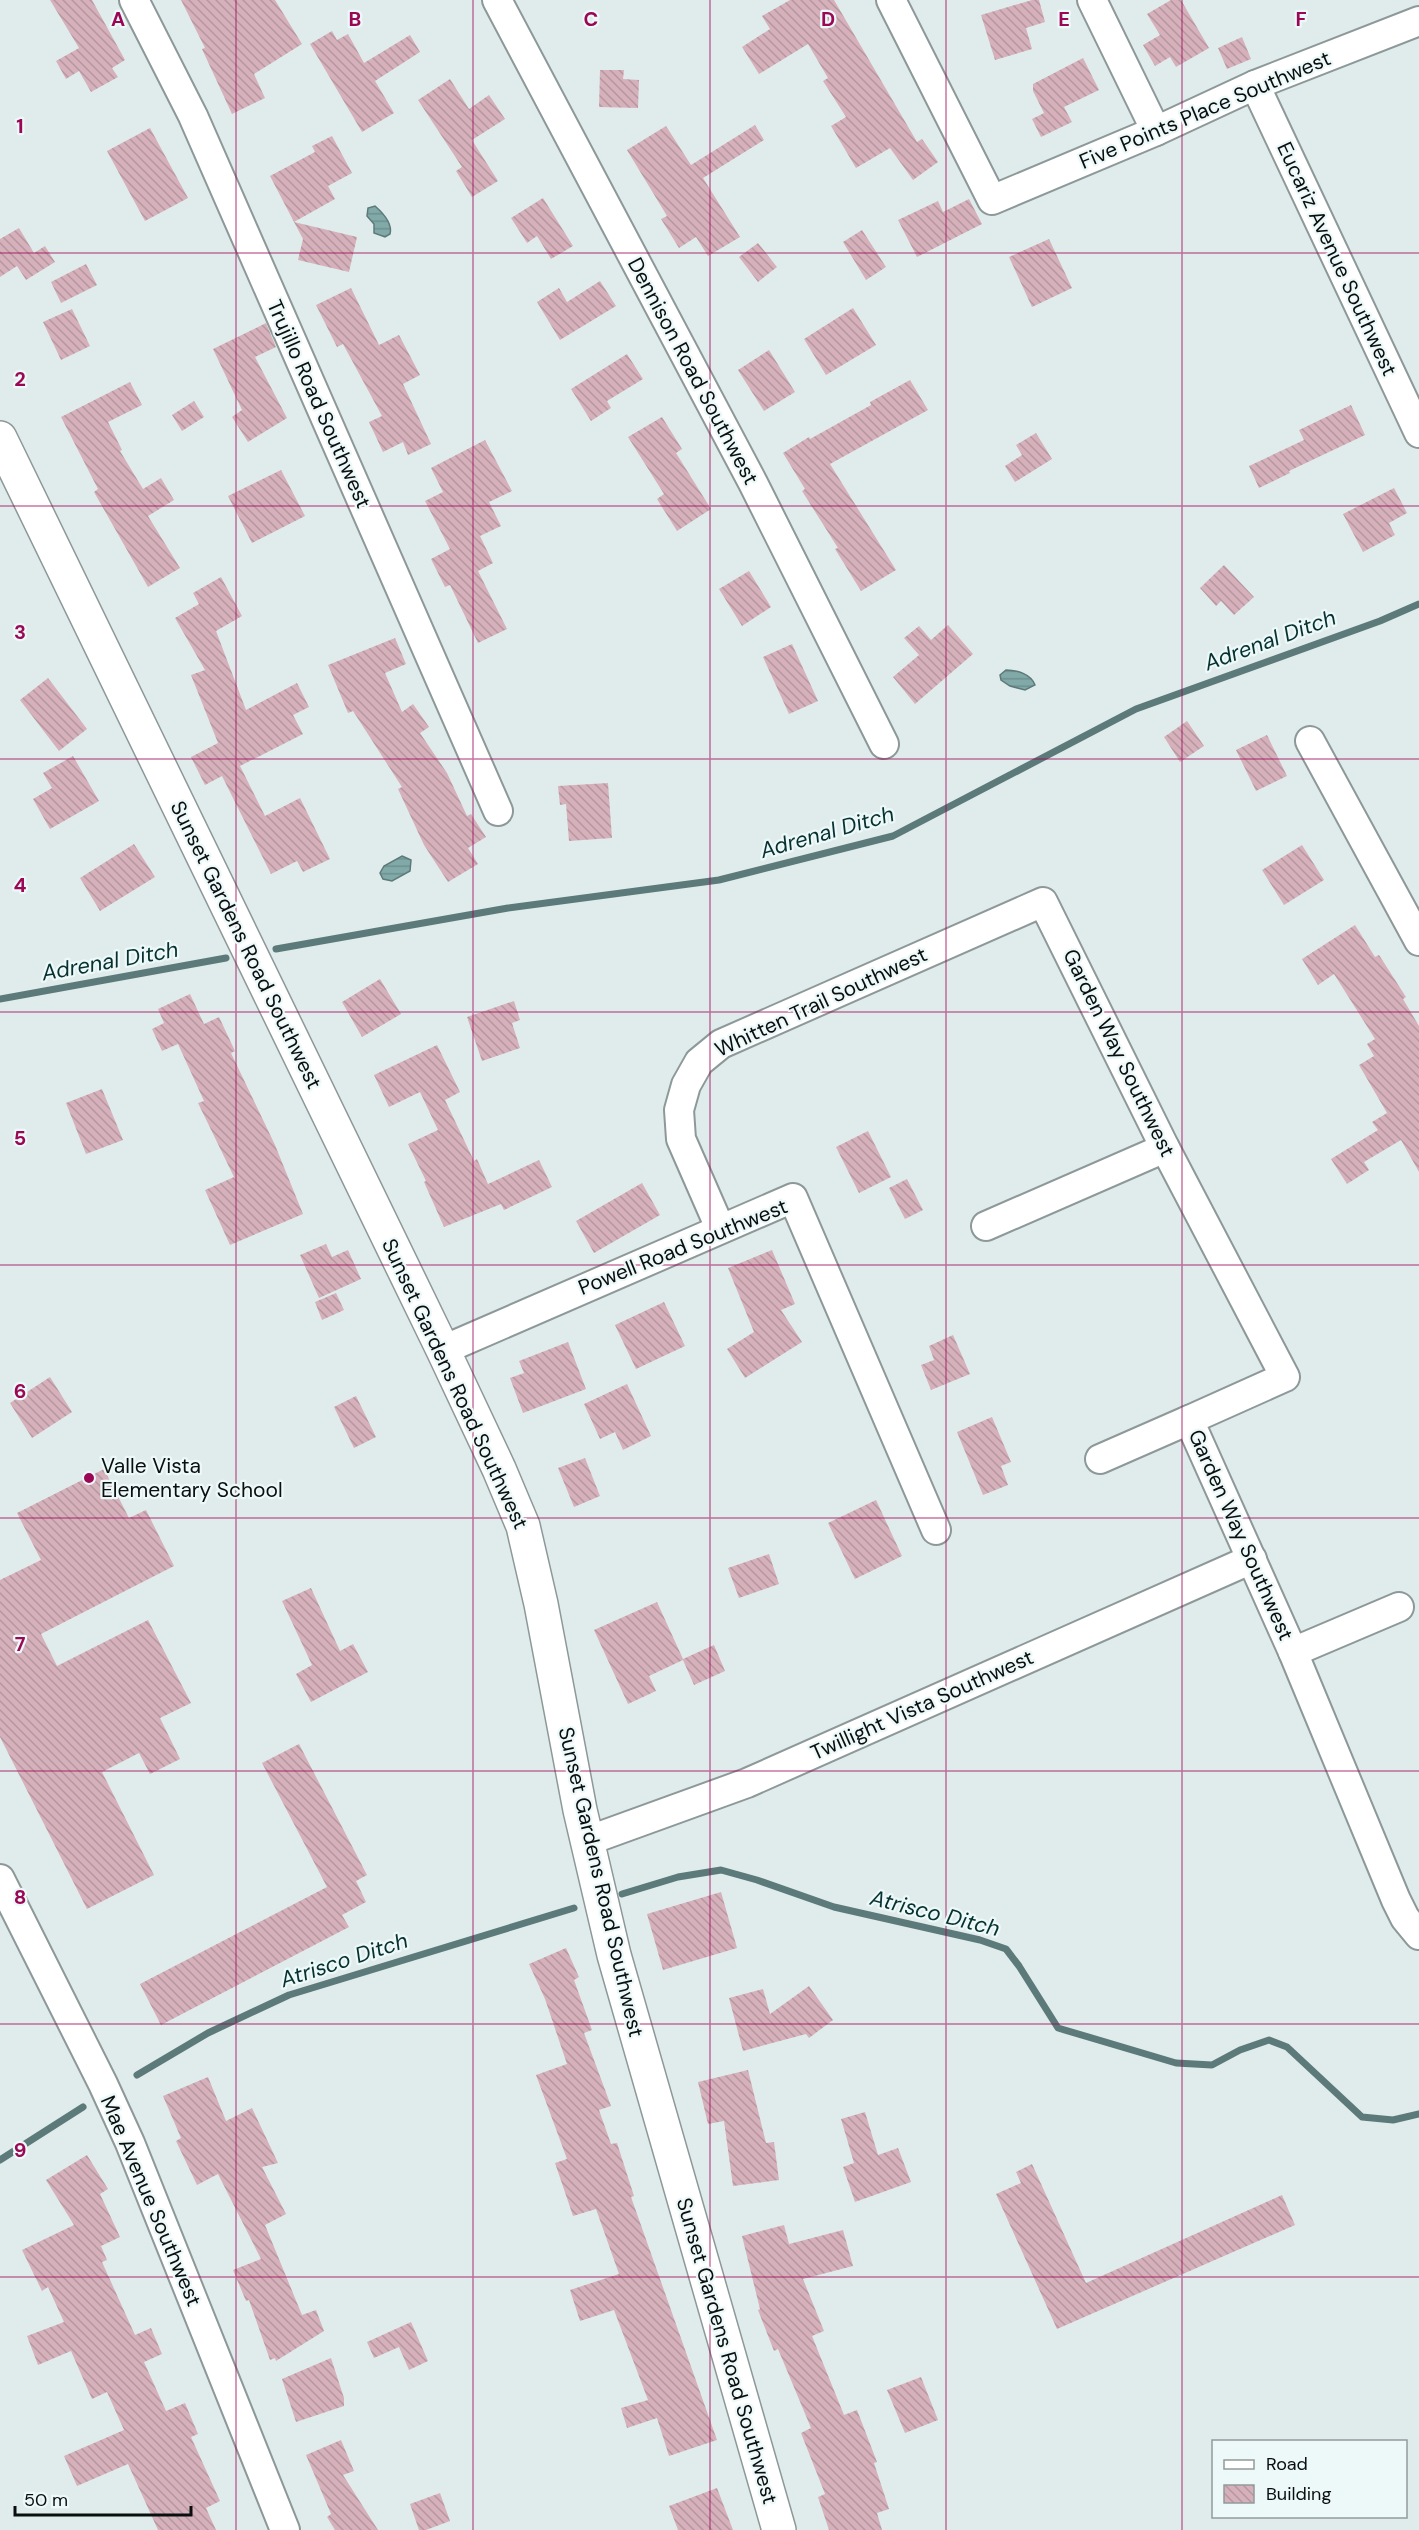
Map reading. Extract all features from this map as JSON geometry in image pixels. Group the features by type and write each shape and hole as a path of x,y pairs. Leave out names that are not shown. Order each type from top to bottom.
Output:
{"street":[{"name":"Trujillo Road Southwest","path":"134,0 193,116 498,811"},
{"name":"Dennison Road Southwest","path":"497,0 753,483 884,744"},
{"name":"Five Points Place Southwest","path":"891,0 992,200 1156,131 1255,85 1419,21"},
{"path":"1092,0 1156,131"},
{"name":"Eucariz Avenue Southwest","path":"1255,85 1419,433"},
{"name":"Sunset Gardens Road Southwest","path":"0,438 443,1350 499,1468 523,1526 541,1604 589,1847 614,1955 779,2530"},
{"path":"1310,741 1419,941"},
{"name":"Garden Way Southwest","path":"1043,902 1165,1148 1285,1377 1189,1420 1293,1652 1396,1899 1405,1918 1419,1935"},
{"name":"Whitten Trail Southwest","path":"720,1228 681,1139 679,1110 686,1085 699,1062 722,1044 1043,902"},
{"path":"986,1226 1165,1148"},
{"name":"Powell Road Southwest","path":"443,1350 793,1198 936,1530"},
{"path":"1100,1459 1189,1420"},
{"name":"Twillight Vista Southwest","path":"589,1847 747,1782 1252,1559"},
{"path":"1293,1652 1399,1607"},
{"name":"Mae Avenue Southwest","path":"0,1879 103,2084 130,2143 285,2530"}],"water":[{"path":"375,206 389,222 390,234 385,237 374,233 374,224 367,216 368,208"},
{"path":"1006,670 1023,673 1035,685 1025,690 1010,686 1001,680 1000,675"},
{"path":"402,856 411,860 410,871 392,881 383,879 380,873 384,866"}],"building":[{"path":"50,0 92,0 125,60 112,68 118,77 91,92 79,71 66,79 56,61 79,48"},
{"path":"181,0 275,0 302,44 254,74 265,98 232,114 202,49 205,48"},
{"path":"790,0 834,0 917,142 922,139 938,162 913,180 890,148 856,168 831,126 846,117 823,81 828,78 808,44 759,74 742,47 770,29 762,16"},
{"path":"1039,0 1045,22 1026,28 1032,49 995,60 981,15"},
{"path":"1171,0 1181,0 1209,48 1176,67 1170,57 1155,66 1143,45 1160,35 1147,14"},
{"path":"332,31 337,40 348,34 364,63 410,35 420,52 375,81 394,113 362,132 310,44"},
{"path":"1242,37 1251,59 1227,69 1218,48"},
{"path":"1083,58 1099,90 1064,107 1072,122 1041,137 1032,119 1044,113 1033,91 1033,84"},
{"path":"600,70 624,70 623,79 639,80 638,108 599,107"},
{"path":"450,79 469,109 489,95 505,119 472,140 498,181 472,197 456,171 462,167 418,100"},
{"path":"755,125 764,140 703,178 740,237 708,256 696,237 679,248 661,219 667,216 627,150 666,126 691,165"},
{"path":"150,128 188,198 145,221 107,151"},
{"path":"332,136 352,173 328,186 335,199 294,222 270,176 315,152 312,146"},
{"path":"543,198 573,246 551,259 537,236 527,243 511,218"},
{"path":"969,199 982,224 917,257 898,220 938,201 943,212"},
{"path":"294,222 357,237 349,272 298,260 303,239"},
{"path":"19,228 34,253 45,246 55,262 26,280 17,266 0,277 0,239"},
{"path":"862,230 886,267 866,280 843,242"},
{"path":"1049,239 1072,288 1032,307 1009,257"},
{"path":"758,243 777,267 758,282 739,257"},
{"path":"86,264 97,285 61,303 51,282"},
{"path":"600,281 616,306 560,340 537,302 559,288 567,302"},
{"path":"351,288 379,345 399,335 420,375 403,384 431,444 408,455 403,442 383,452 369,422 382,416 343,344 337,347 316,305"},
{"path":"853,308 876,345 826,375 804,339"},
{"path":"72,309 90,346 61,360 43,322"},
{"path":"266,323 276,347 255,357 287,418 248,442 232,417 242,410 213,349"},
{"path":"769,350 795,392 764,411 738,370"},
{"path":"627,354 643,379 607,401 611,408 591,421 571,389"},
{"path":"910,380 928,410 830,464 896,570 861,591 835,549 838,548 802,491 805,489 783,453 871,405 870,402"},
{"path":"130,382 142,405 108,422 122,450 120,451 143,489 161,478 174,500 148,516 180,568 148,587 94,492 98,489 61,417"},
{"path":"194,401 204,417 182,431 172,415"},
{"path":"1351,405 1365,435 1259,488 1249,466 1304,440 1299,430"},
{"path":"662,417 682,449 676,453 711,509 677,531 657,499 664,494 628,437"},
{"path":"1036,433 1052,459 1015,482 1005,466 1022,455 1016,445"},
{"path":"485,440 512,491 489,502 501,526 480,536 493,563 478,571 507,629 478,643 450,585 445,587 431,559 450,549 425,501 443,492 431,468"},
{"path":"281,470 305,516 252,543 228,496"},
{"path":"1394,488 1407,513 1389,523 1395,535 1363,552 1343,514"},
{"path":"1224,565 1254,597 1234,615 1221,601 1216,606 1200,588"},
{"path":"749,571 771,607 742,626 719,589"},
{"path":"221,577 242,616 216,631 246,710 297,683 309,707 293,715 303,734 240,766 265,816 300,798 330,859 303,872 297,861 271,874 222,776 205,785 191,757 218,743 191,675 205,670 175,618 199,604 193,593"},
{"path":"948,625 973,654 915,704 893,677 919,655 904,638 919,626 931,640"},
{"path":"395,638 406,664 385,673 402,712 413,704 429,727 420,733 447,773 467,816 471,814 486,837 468,848 478,864 448,882 424,845 398,789 402,787 353,711 348,713 328,665"},
{"path":"792,644 818,701 789,714 763,657"},
{"path":"48,678 87,729 59,751 20,700"},
{"path":"1187,721 1204,746 1180,762 1164,737"},
{"path":"1267,735 1287,776 1256,791 1236,750"},
{"path":"73,756 99,801 50,829 33,799 52,788 43,773"},
{"path":"608,783 612,838 569,841 566,804 560,805 558,786"},
{"path":"134,844 155,877 100,911 80,878"},
{"path":"1302,845 1324,880 1284,905 1262,870"},
{"path":"1355,925 1375,957 1379,955 1406,997 1403,999 1419,1026 1419,1172 1401,1140 1364,1162 1369,1170 1347,1184 1331,1159 1378,1130 1372,1122 1387,1113 1359,1065 1374,1056 1367,1044 1375,1039 1334,974 1318,985 1302,959"},
{"path":"380,979 401,1014 362,1037 342,1002"},
{"path":"190,994 204,1024 219,1017 235,1051 231,1053 275,1145 303,1214 230,1245 205,1190 234,1177 198,1103 204,1101 178,1044 162,1051 152,1029 164,1023 158,1009"},
{"path":"514,1001 520,1020 512,1023 520,1048 482,1061 467,1017"},
{"path":"437,1045 460,1092 445,1100 474,1161 477,1159 488,1184 539,1160 552,1187 504,1210 501,1204 444,1227 408,1144 438,1130 420,1092 389,1107 374,1075"},
{"path":"102,1089 123,1140 86,1154 66,1103"},
{"path":"868,1131 891,1177 859,1193 836,1147"},
{"path":"907,1179 923,1210 905,1219 889,1188"},
{"path":"642,1183 660,1215 594,1253 576,1221"},
{"path":"326,1244 332,1257 348,1250 361,1279 319,1298 300,1255"},
{"path":"772,1250 795,1304 781,1310 802,1342 745,1378 727,1349 754,1332 728,1268"},
{"path":"336,1293 344,1310 322,1320 315,1302"},
{"path":"664,1302 685,1346 636,1369 615,1325"},
{"path":"953,1335 970,1374 931,1390 921,1365 934,1360 929,1346"},
{"path":"568,1342 586,1389 523,1413 510,1378 524,1373 519,1361"},
{"path":"50,1377 72,1412 32,1438 10,1403"},
{"path":"627,1384 651,1436 623,1450 615,1432 600,1439 584,1404"},
{"path":"356,1396 376,1437 354,1448 334,1407"},
{"path":"992,1417 1011,1462 1001,1466 1008,1485 983,1495 957,1432"},
{"path":"585,1458 600,1496 574,1507 558,1468"},
{"path":"104,1469 129,1518 146,1510 174,1566 41,1634 57,1666 148,1620 191,1703 160,1718 180,1759 150,1774 139,1753 102,1772 154,1875 87,1909 0,1737 0,1580 41,1560 17,1513"},
{"path":"876,1500 902,1556 855,1579 828,1523"},
{"path":"769,1554 779,1584 739,1598 728,1568"},
{"path":"311,1588 340,1651 353,1644 368,1672 311,1702 296,1674 312,1665 282,1601"},
{"path":"657,1602 683,1659 714,1645 725,1671 694,1685 683,1660 649,1676 656,1691 628,1704 594,1630"},
{"path":"299,1744 367,1875 356,1881 366,1902 342,1915 349,1927 161,2025 140,1984 327,1887 262,1763"},
{"path":"721,1892 737,1948 663,1970 647,1914"},
{"path":"566,1948 579,1977 574,1980 592,2030 584,2033 611,2106 599,2110 611,2144 617,2143 634,2196 631,2197 717,2440 669,2456 657,2418 627,2428 621,2408 648,2400 614,2310 580,2321 570,2290 619,2274 596,2209 573,2216 555,2163 567,2159 536,2075 567,2064 545,1999 529,1964"},
{"path":"809,1986 833,2020 809,2038 806,2034 743,2051 729,1998 763,1989 770,2014"},
{"path":"748,2070 766,2143 774,2142 779,2180 733,2186 724,2121 708,2124 698,2082"},
{"path":"208,2077 226,2121 252,2108 278,2163 262,2167 286,2214 265,2225 302,2315 316,2310 324,2331 276,2361 275,2358 270,2360 249,2300 246,2301 233,2270 261,2259 218,2174 197,2185 176,2141 181,2138 163,2096"},
{"path":"865,2112 878,2155 898,2148 911,2182 855,2202 843,2167 854,2163 841,2119"},
{"path":"87,2155 108,2189 100,2194 120,2237 101,2246 107,2260 102,2262 135,2335 151,2328 162,2354 144,2362 166,2411 185,2403 198,2434 191,2437 220,2501 206,2508 216,2530 158,2530 128,2464 77,2486 64,2456 124,2430 107,2392 92,2399 71,2351 38,2365 27,2336 64,2322 48,2287 42,2291 22,2250 74,2225 46,2180"},
{"path":"1032,2164 1086,2283 1282,2195 1295,2225 1057,2329 996,2194 1021,2183 1016,2172"},
{"path":"784,2225 789,2244 843,2230 853,2266 803,2279 824,2331 812,2336 844,2415 857,2410 877,2462 874,2463 889,2509 877,2513 882,2530 829,2530 818,2497 825,2494 801,2433 811,2428 778,2349 774,2351 758,2310 760,2309 742,2236"},
{"path":"411,2322 428,2361 409,2370 399,2347 374,2358 367,2342"},
{"path":"331,2358 344,2398 344,2406 296,2422 282,2379"},
{"path":"921,2377 938,2420 905,2433 887,2390"},
{"path":"341,2440 354,2471 343,2475 378,2530 335,2530 327,2517 331,2514 306,2455"},
{"path":"717,2488 733,2530 678,2530 669,2506"},
{"path":"440,2493 450,2521 426,2530 419,2530 410,2504"}],"waterway":[{"name":"Adrenal Ditch","path":"276,949 508,908 719,880 893,836 1136,709 1380,621 1419,604"},
{"name":"Adrenal Ditch","path":"0,999 226,958"},
{"name":"Atrisco Ditch","path":"622,1894 678,1877 721,1870 834,1907 980,1940 1006,1949 1058,2028 1176,2063 1212,2065 1240,2050 1269,2040 1287,2047 1362,2117 1393,2120 1419,2114"},
{"name":"Atrisco Ditch","path":"137,2075 208,2033 289,1995 574,1908"},
{"name":"Atrisco Ditch","path":"0,2160 83,2107"}],"place":[{"name":"Valle Vista Elementary School","path":"89,1478"}]}
